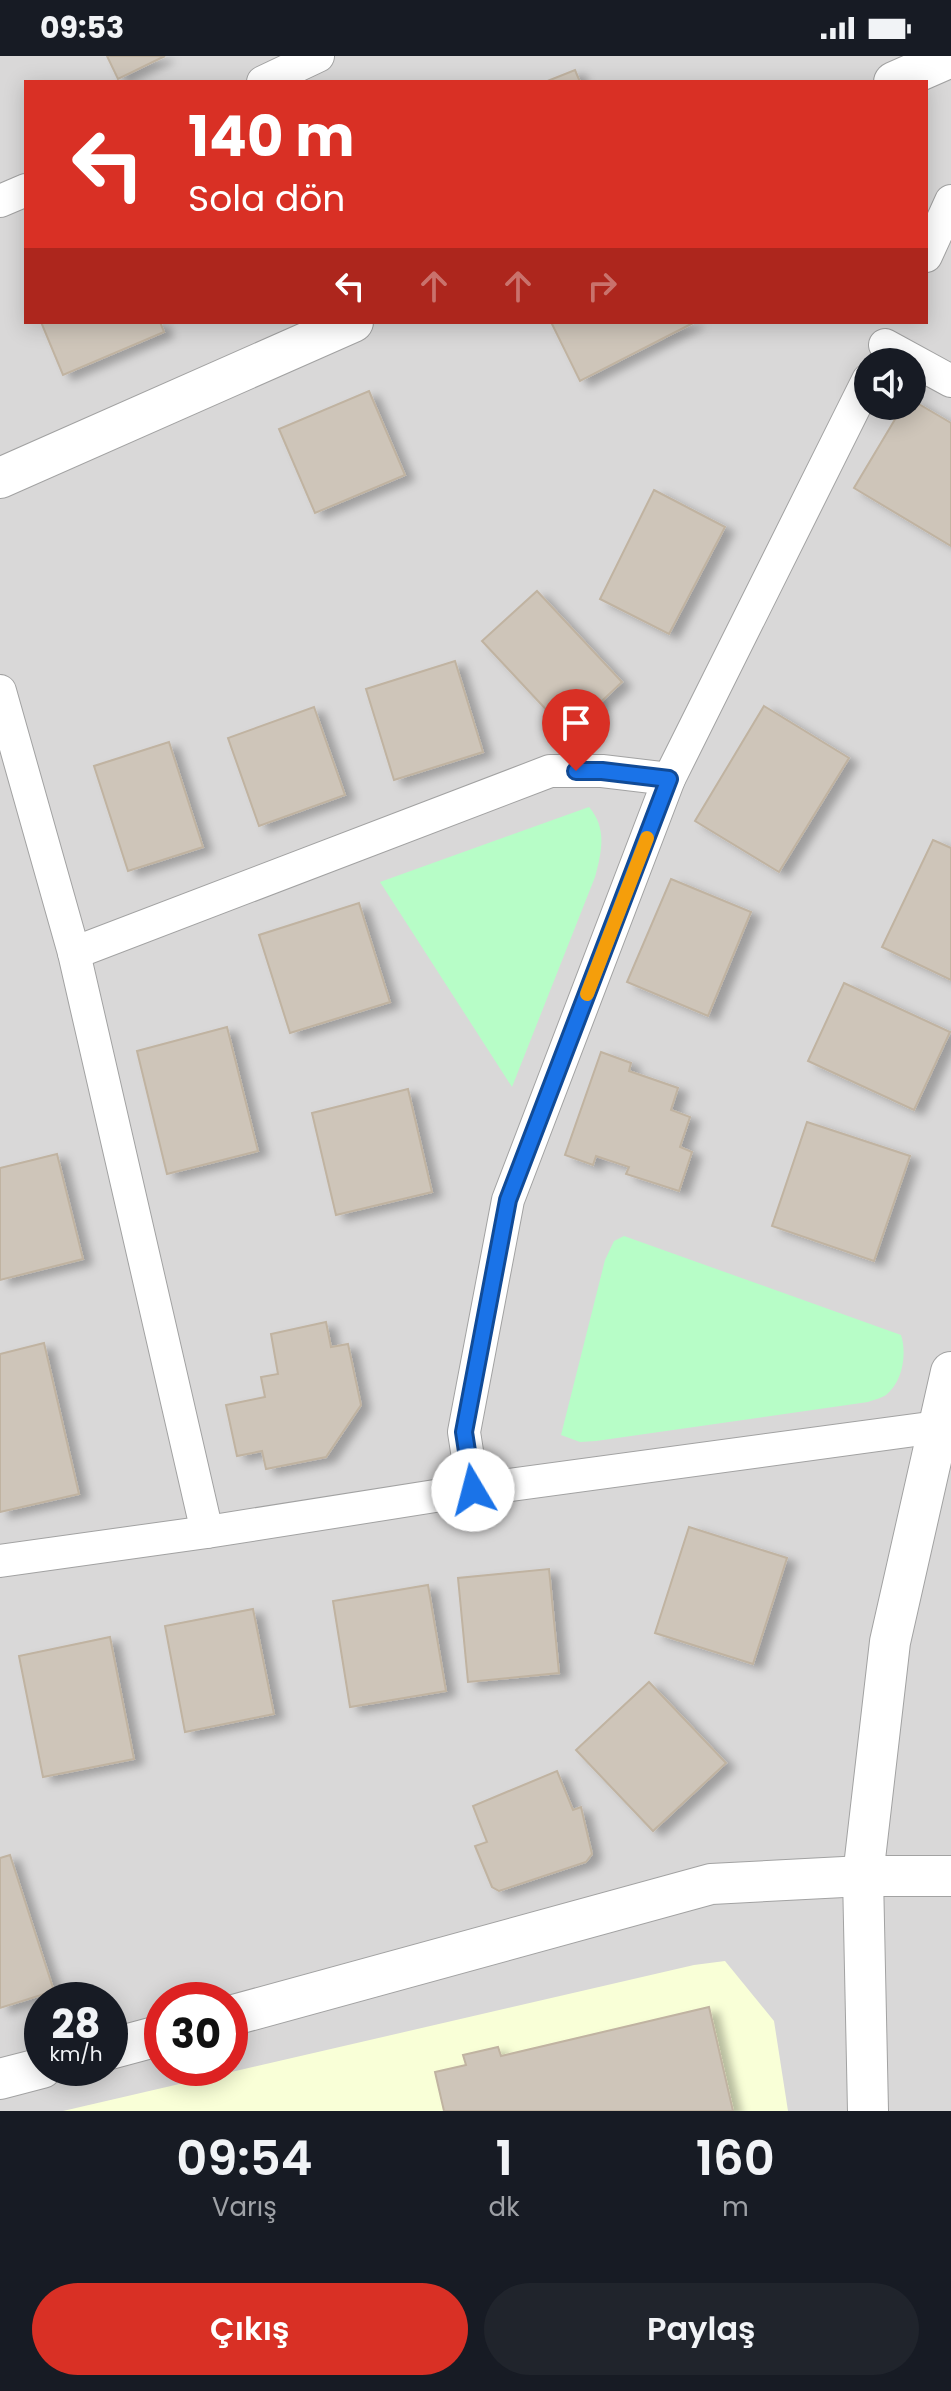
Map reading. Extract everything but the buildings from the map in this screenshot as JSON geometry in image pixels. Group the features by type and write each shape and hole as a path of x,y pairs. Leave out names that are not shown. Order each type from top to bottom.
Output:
{"street":[{"path":"267,80 318,56"},
{"path":"899,80 951,57"},
{"path":"0,201 24,191"},
{"path":"928,252 951,201"},
{"path":"0,478 348,324"},
{"path":"886,343 951,381"},
{"path":"473,1490 464,1432 508,1200 669,779 854,408"},
{"path":"0,691 74,953 207,1532"},
{"path":"74,953 550,771 602,771 669,779"},
{"path":"868,2111 863,1876 890,1642 951,1372"},
{"path":"0,1561 473,1490 937,1427"},
{"path":"248,2011 711,1884 863,1876 951,1876"},
{"path":"0,2079 24,2073"}],"shaded area":[{"path":"0,56 951,56 951,2111 0,2111"},
{"path":"725,1961 774,2021 788,2111 63,2111 171,2086 248,2086 248,2068 694,1965"}],"green space":[{"path":"589,807 601,832 595,877 512,1087 380,882"},
{"path":"624,1236 901,1335 904,1350 896,1383 886,1395 868,1402 596,1441 580,1442 561,1435 605,1260 614,1241"}],"slow traffic":[{"path":"587,994 647,838"}],"route":[{"path":"473,1490 464,1432 508,1200 669,779 576,771"}]}
